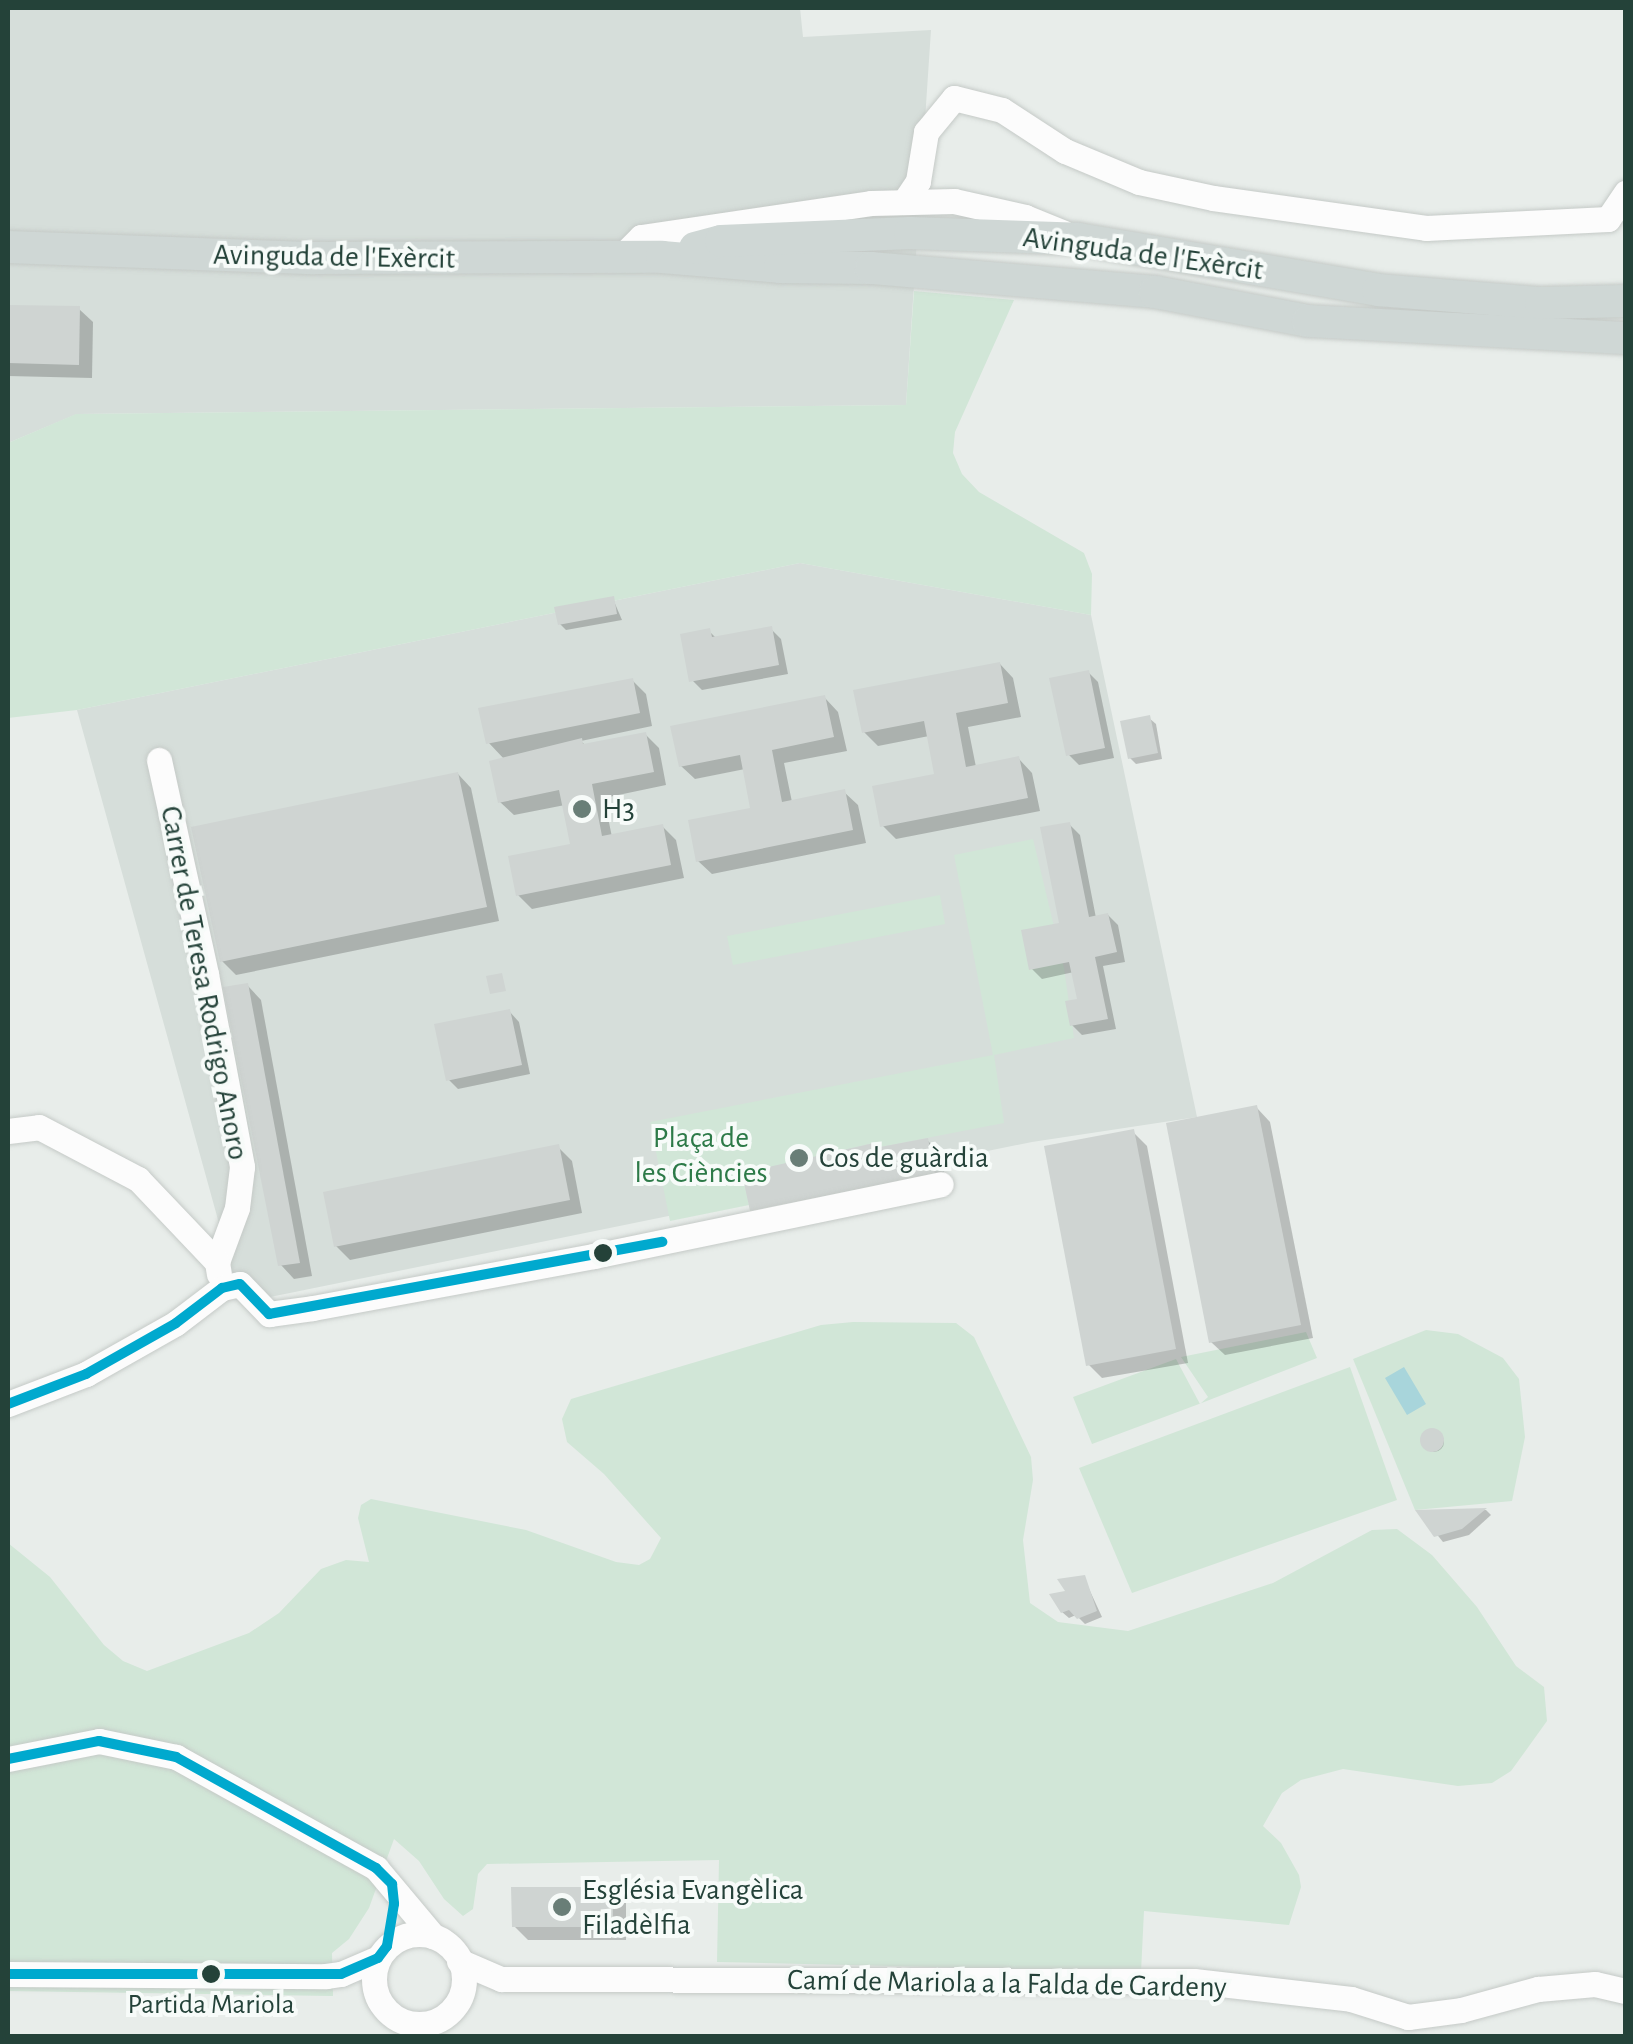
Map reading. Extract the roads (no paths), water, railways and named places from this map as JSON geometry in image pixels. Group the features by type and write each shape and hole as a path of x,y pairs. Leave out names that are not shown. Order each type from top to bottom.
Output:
{"main road":[{"name":"Avinguda de l'Exèrcit","path":"662,257 721,241 910,233 1078,239 1378,290 1541,303 1626,301"},
{"name":"Avinguda de l'Exèrcit","path":"8,247 314,258 662,257 1073,282 1156,292 1308,321 1495,335 1626,338"}],"street":[{"path":"904,202 918,181 926,152 926,132 954,98 1002,110 1065,151 1139,182 1213,198 1426,228 1608,219 1626,192"},
{"path":"926,152 936,183 954,201"},
{"path":"619,258 642,237 904,202 954,201 1025,217 1078,239"},
{"name":"Carrer de Teresa Rodrigo Anoro","path":"159,760 206,974 242,1168 226,1278"},
{"path":"8,1131 40,1127 138,1179 226,1278 269,1314 594,1256 941,1184"},
{"path":"8,1404 86,1374 176,1323 226,1278"},
{"path":"8,1760 99,1740 176,1757 362,1860 392,1884 434,1936 452,1948 459,1960 464,1986 444,2017 410,2024 393,2017 374,1988 326,1976"},
{"path":"374,1988 394,1915 392,1884"},
{"path":"8,1974 326,1976 342,1974 401,1937 434,1936"},
{"name":"Camí de Mariola a la Falda de Gardeny","path":"459,1960 502,1979 1194,1981 1351,1999 1408,2017 1461,2010 1538,1989 1595,1984 1626,1990"},
{"name":"Camí de Mariola a la Falda de Gardeny","path":"459,1999 502,1979"}],"water":[{"path":"1404,1367 1426,1404 1407,1415 1385,1378"}],"place":[{"name":"H3","path":"582,809"},
{"name":"Cos de guàrdia","path":"799,1158"},
{"name":"Església Evangèlica Filadèlfia","path":"562,1907"},
{"name":"Partida Mariola","path":"211,1974"}],"park label":[{"name":"Plaça de les Ciències","path":"701,1155"}]}
